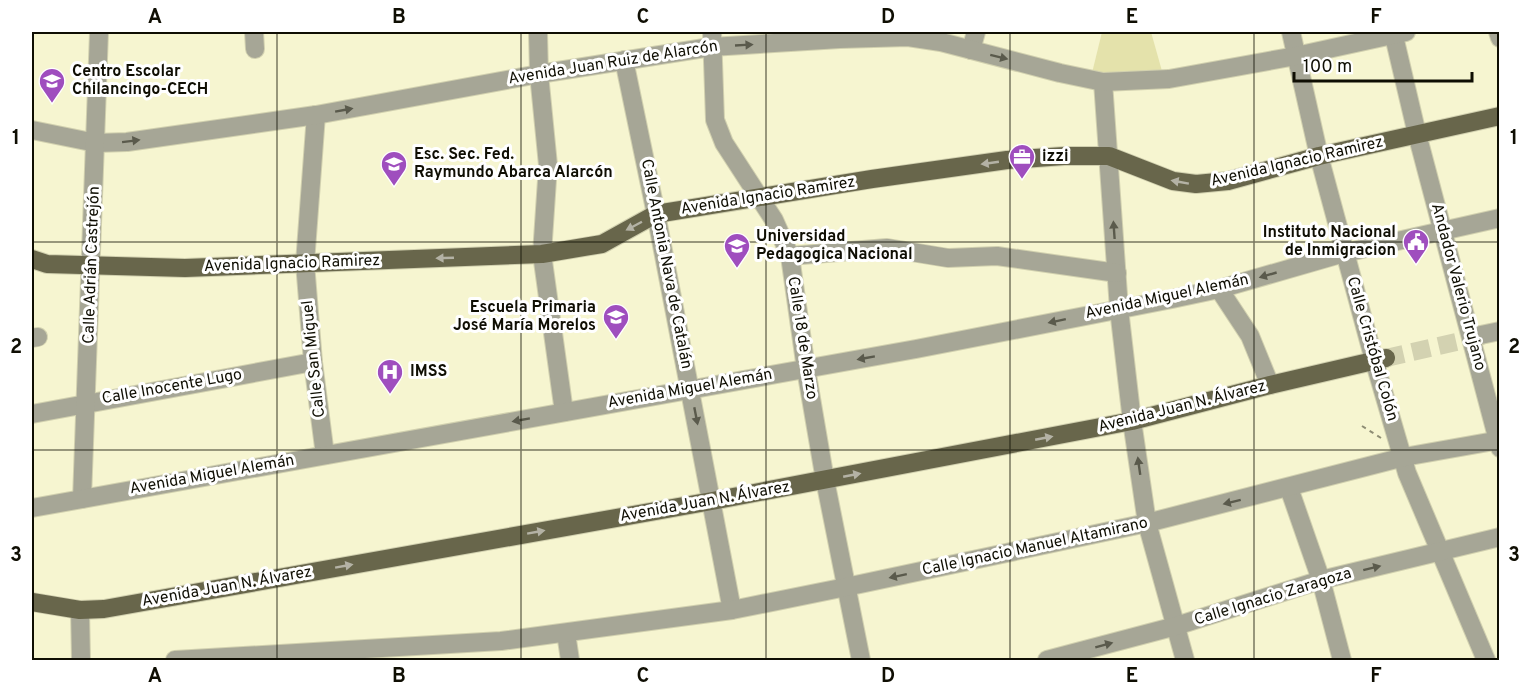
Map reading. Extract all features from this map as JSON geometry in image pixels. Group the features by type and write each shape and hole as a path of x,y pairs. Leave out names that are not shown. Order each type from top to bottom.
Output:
{"main road":[{"name":"Avenida Ignacio Ramirez","path":"37,263 185,268 542,254 602,243 656,214 872,179 1007,160 1109,156 1173,181 1196,184 1228,181 1319,156 1500,116"},
{"name":"Avenida Juan N. Álvarez","path":"32,602 80,610 104,609 712,501 1132,421 1380,359"}],"street":[{"name":"Calle Adrián Castrejón","path":"82,499 99,32"},
{"path":"538,32 539,74 548,165 542,254 564,412"},
{"path":"970,50 976,32"},
{"name":"Calle Cristóbal Colón","path":"1291,32 1344,253 1380,359 1407,473 1486,660"},
{"name":"Avenida Juan Ruiz de Alarcón","path":"32,130 96,143 127,142 316,115 624,60 712,39 907,34 1103,82 1169,79 1296,56 1397,32"},
{"name":"Andador Valerio Trujano","path":"1397,32 1417,134 1499,442"},
{"path":"1498,32 1500,38"},
{"name":"Calle 18 de Marzo","path":"712,39 715,120 724,143 774,220 790,256 825,480 861,660"},
{"name":"Calle Antonia Nava de Catalán","path":"624,60 732,610"},
{"path":"1103,82 1119,309 1132,421 1147,523 1185,660"},
{"name":"Calle San Miguel","path":"316,115 305,263 313,362 325,455"},
{"name":"Avenida Miguel Alemán","path":"32,508 1000,333 1219,288 1344,253 1500,218"},
{"path":"790,256 887,248 948,258 997,256 1117,273"},
{"path":"1219,288 1250,336 1270,385"},
{"path":"1471,337 1500,331"},
{"name":"Calle Inocente Lugo","path":"32,414 313,362"},
{"name":"Calle Ignacio Manuel Altamirano","path":"175,660 501,641 732,610 1147,523 1404,457 1499,442"},
{"path":"1289,488 1321,580 1342,660"},
{"name":"Calle Ignacio Zaragoza","path":"1047,660 1176,626 1321,580 1500,537"},
{"path":"80,610 81,660"},
{"path":"566,633 570,660"}],"shaded area":[{"path":"1102,32 1151,32 1162,71 1092,73"}],"tunnel":[{"path":"1386,358 1487,335"}],"place":[{"name":"Centro Escolar Chilancingo-CECH","path":"52,104"},
{"name":"izzi","path":"1022,180"},
{"name":"Esc. Sec. Fed. Raymundo Abarca Alarcón","path":"394,187"},
{"name":"Instituto Nacional de Inmigracion","path":"1416,265"},
{"name":"Universidad Pedagogica Nacional","path":"737,269"},
{"name":"Escuela Primaria José María Morelos","path":"616,340"},
{"name":"IMSS","path":"390,395"}]}
